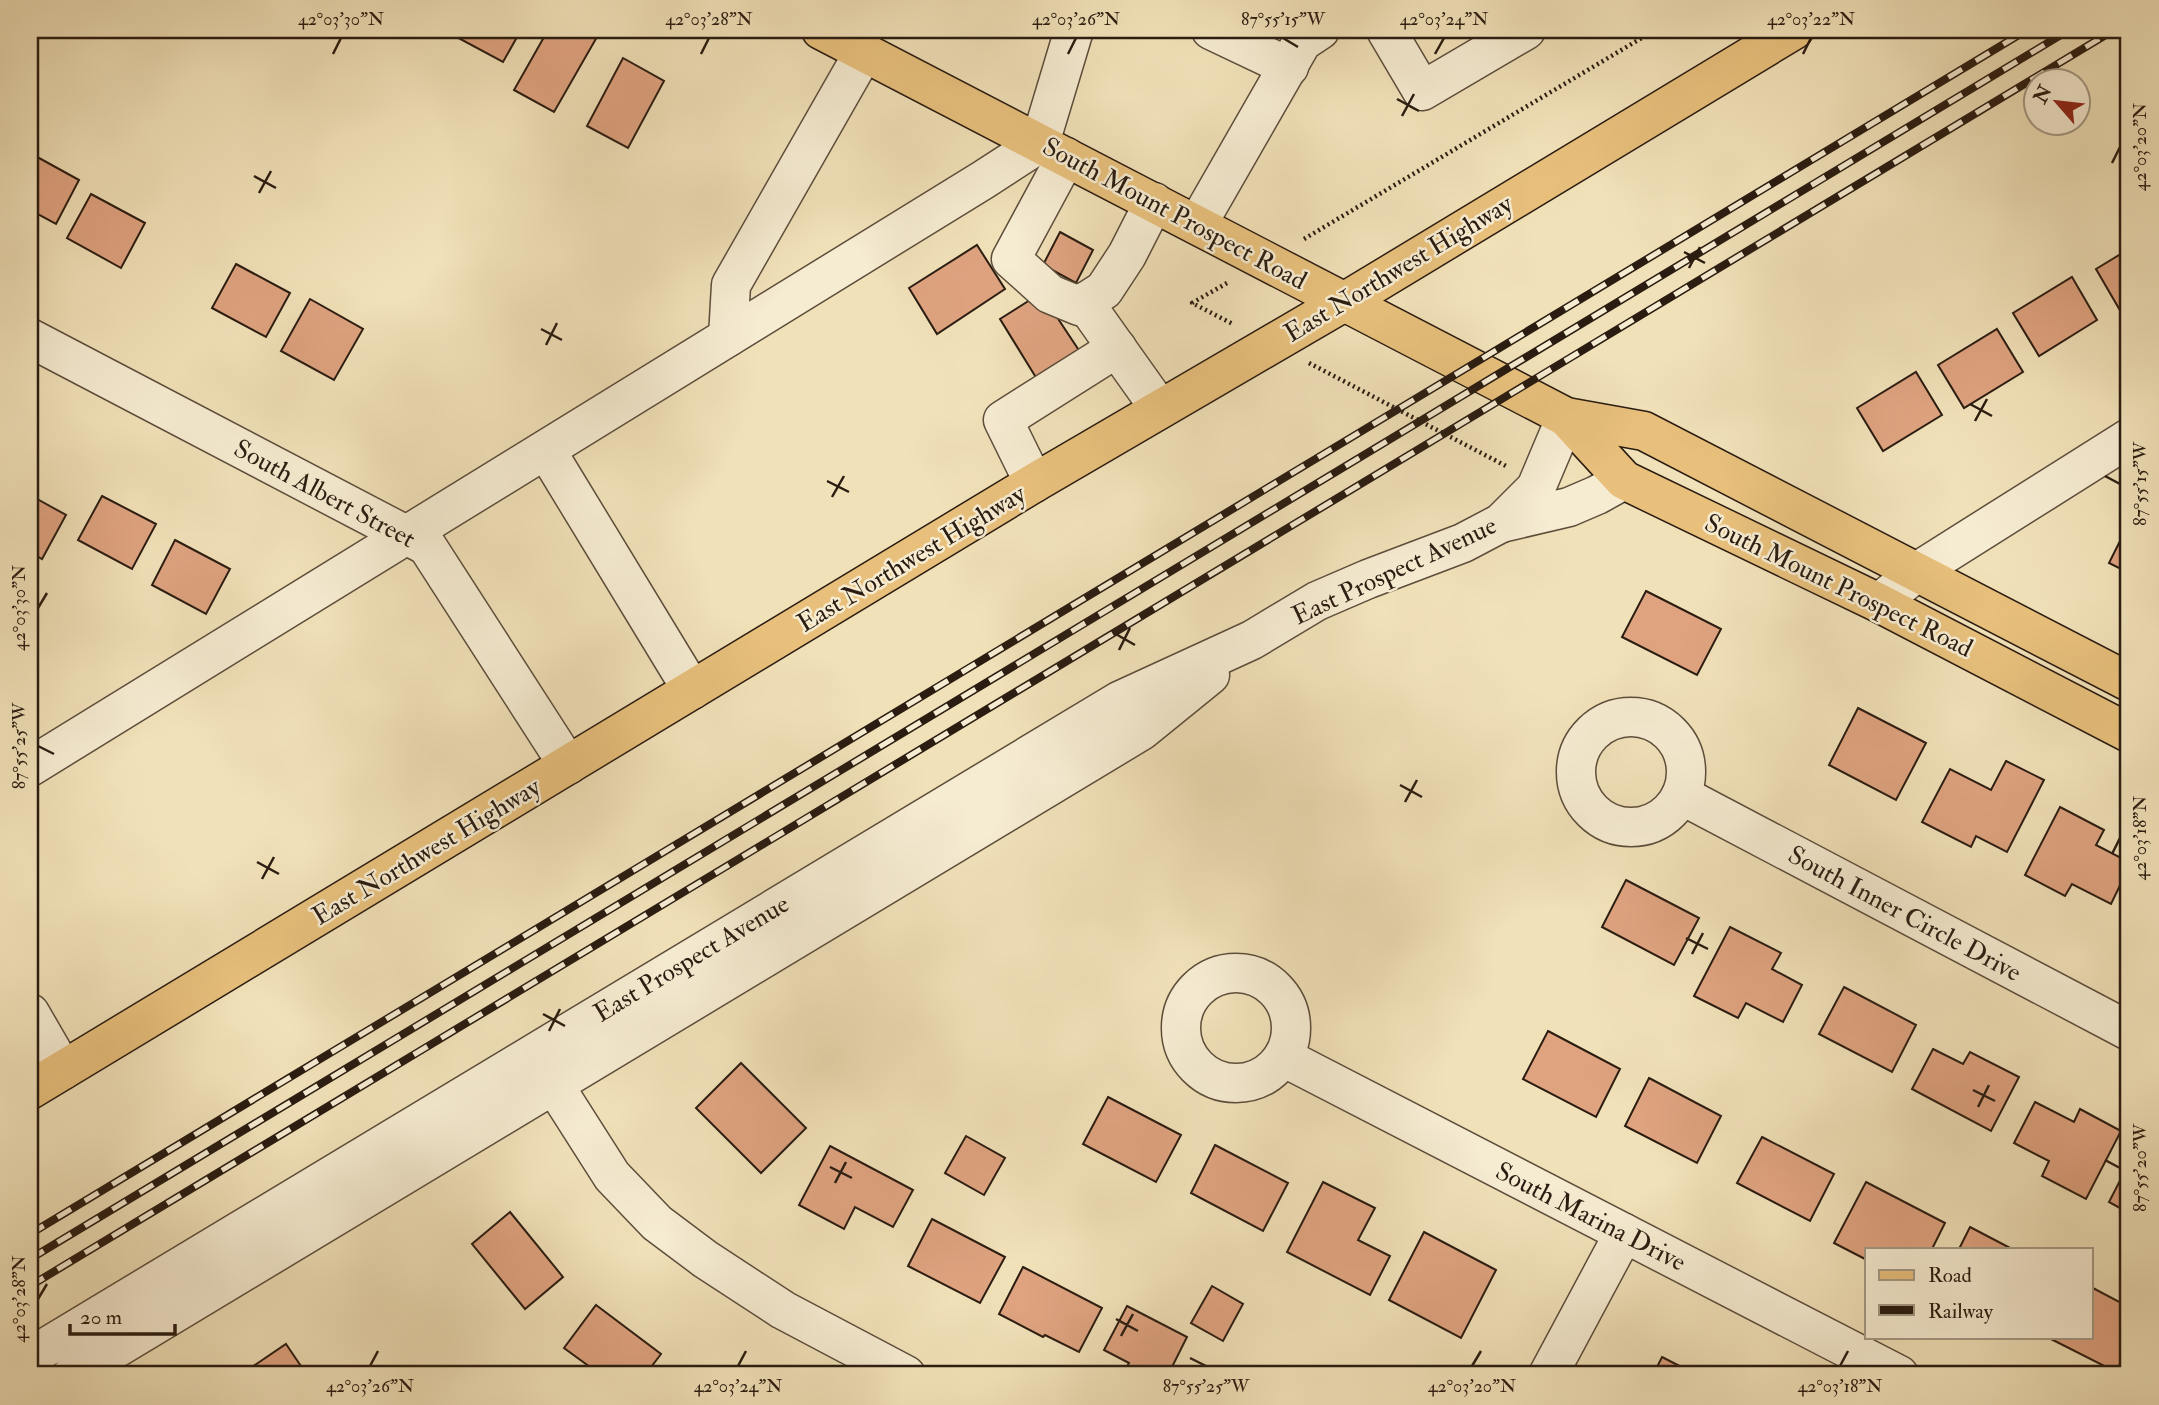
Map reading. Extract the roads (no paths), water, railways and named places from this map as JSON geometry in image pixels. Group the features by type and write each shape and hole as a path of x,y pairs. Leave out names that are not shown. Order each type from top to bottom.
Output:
{"main road":[{"name":"South Mount Prospect Road","path":"821,30 1566,417 1644,431 2129,682"},
{"name":"East Northwest Highway","path":"30,1090 1034,483 1344,302 1794,30"},
{"name":"South Mount Prospect Road","path":"1566,417 1624,480 1879,603 2129,733"}],"street":[{"path":"1074,30 1053,150 1011,259 1050,293 1079,306 1104,290 1127,255 1154,202"},
{"path":"1211,30 1289,67"},
{"path":"1197,225 1303,42 1320,30"},
{"path":"1386,30 1422,90 1526,30"},
{"path":"728,337 732,285 864,52"},
{"path":"30,766 983,180 1053,150"},
{"path":"1084,302 1160,409"},
{"name":"South Albert Street","path":"30,338 427,546 568,765"},
{"path":"1034,483 1003,420 1117,348"},
{"name":"East Prospect Avenue","path":"30,1357 1119,701 1252,640 1317,601 1464,543 1501,523 1536,488 1566,417"},
{"path":"1879,603 1918,571 2129,438"},
{"path":"546,450 692,690"},
{"path":"1501,523 1569,508 1624,480"},
{"name":"East Prospect Avenue","path":"98,1369 554,1085 1141,731 1252,640"},
{"name":"South Inner Circle Drive","path":"1681,795 2129,1031"},
{"path":"30,1013 62,1070"},
{"path":"534,1052 612,1176 657,1223 705,1259 783,1310 906,1375"},
{"name":"South Marina Drive","path":"1283,1057 1899,1375"},
{"path":"1548,1375 1624,1233"},
{"path":"83,1325 98,1369"}],"railway":[{"path":"30,1234 2027,30"},
{"path":"30,1259 2069,30"},
{"path":"30,1286 2114,30"}]}
